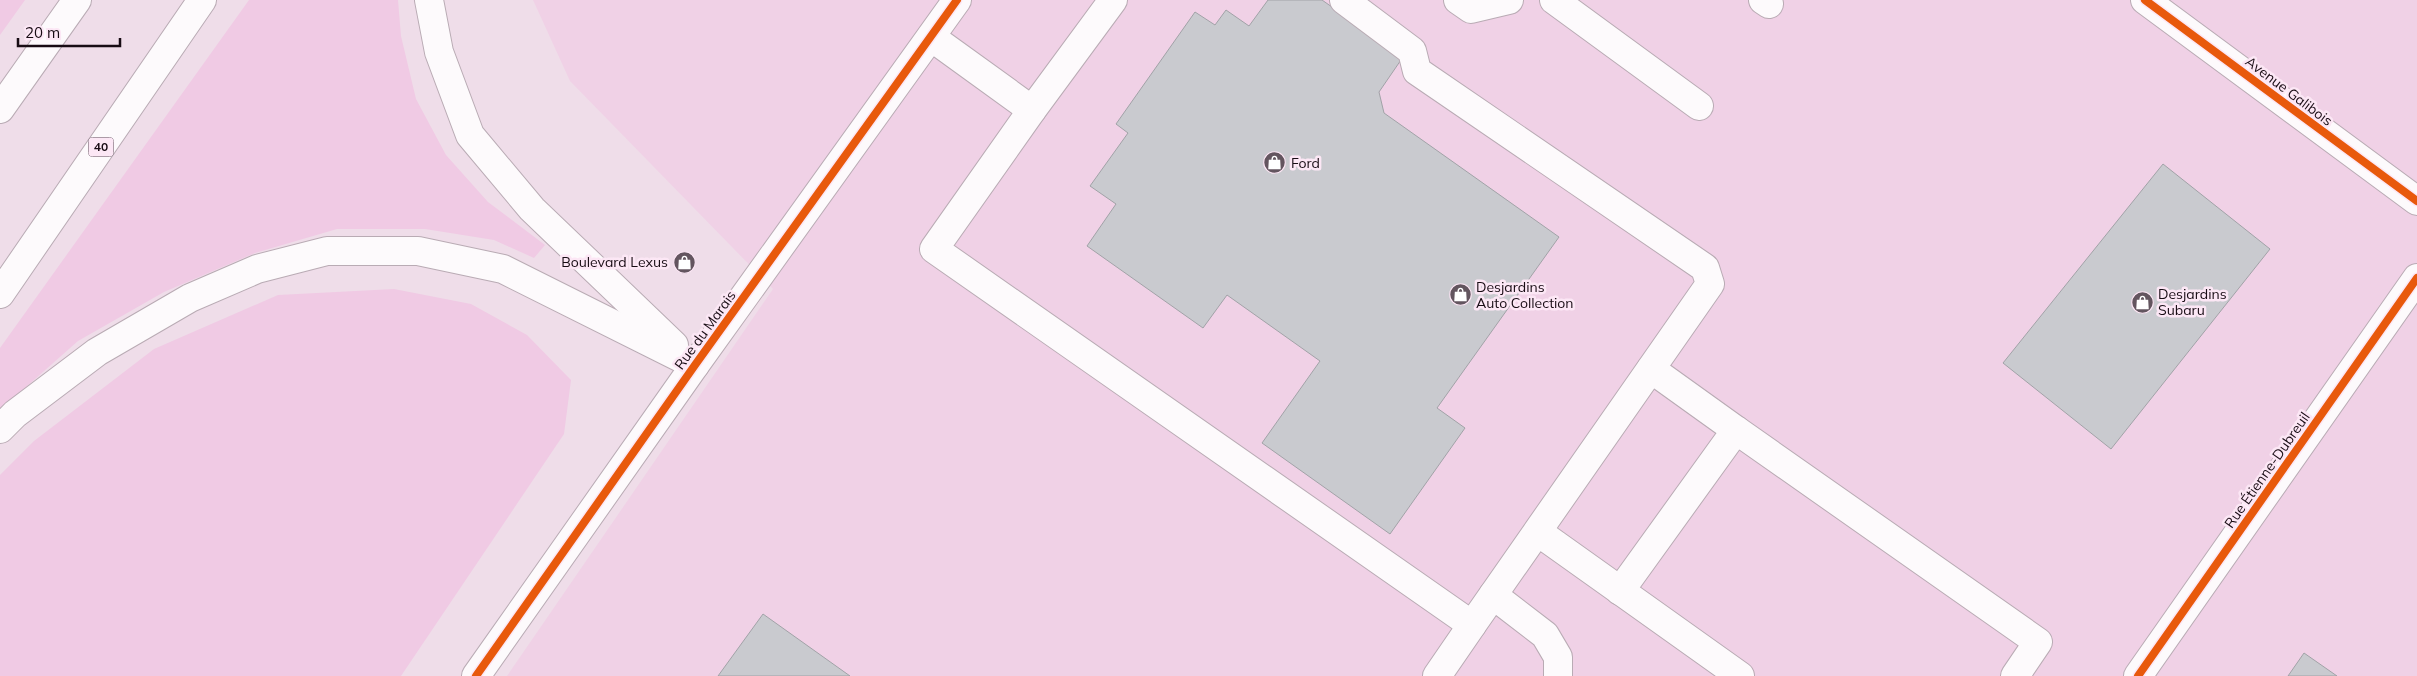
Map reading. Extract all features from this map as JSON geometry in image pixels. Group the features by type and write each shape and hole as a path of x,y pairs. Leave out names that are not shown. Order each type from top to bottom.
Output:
{"main road":[{"path":"0,109 77,0"},
{"name":"40","path":"0,294 202,0"},
{"path":"429,0 439,52 470,135 532,208 695,365"},
{"name":"Rue du Marais","path":"476,676 695,365 957,0"},
{"path":"1113,0 1032,110 934,249 1472,625"},
{"path":"1344,0 1412,51 1417,72 1705,268 1710,284 1437,676"},
{"path":"1458,0 1471,9 1510,0"},
{"path":"1554,0 1699,106"},
{"name":"Avenue Galibois","path":"2145,0 2417,202"},
{"path":"931,37 1032,110"},
{"path":"0,429 15,414 97,352 190,298 257,270 326,251 418,251 503,269 695,365"},
{"name":"Rue Étienne-Dubreuil","path":"2138,676 2417,278"},
{"path":"1651,370 2038,642 2015,676"},
{"path":"1620,591 1736,430"},
{"path":"1538,532 1740,676"},
{"path":"1493,596 1545,635 1558,657 1558,676"}],"shaded area":[{"path":"0,0 25,0 0,35"},
{"path":"249,0 398,0 401,36 416,99 446,155 488,202 545,245 534,258 494,240 425,229 337,229 255,253 164,292 78,341 0,410 0,348"},
{"path":"533,0 2417,0 2417,676 507,676 773,289 570,81"},
{"path":"394,289 471,304 527,335 571,380 564,434 401,676 0,676 0,475 34,441 154,349 278,295"}],"building":[{"path":"1268,0 1322,0 1403,57 1379,92 1384,113 1559,237 1437,408 1465,428 1390,534 1262,443 1320,361 1227,295 1203,328 1087,246 1116,204 1090,186 1128,133 1116,124 1195,12 1215,25 1226,10 1249,26"},
{"path":"2163,164 2270,249 2111,449 2003,363"},
{"path":"763,614 850,676 718,676"},
{"path":"2304,653 2337,676 2288,676"}],"cycle path":[{"path":"476,676 695,365 957,0"},
{"path":"2145,0 2417,201"},
{"path":"2138,676 2417,278"}],"place":[{"name":"Ford","path":"1275,163"},
{"name":"Boulevard Lexus","path":"684,262"},
{"name":"Desjardins Auto Collection","path":"1460,295"},
{"name":"Desjardins Subaru","path":"2142,302"}]}
